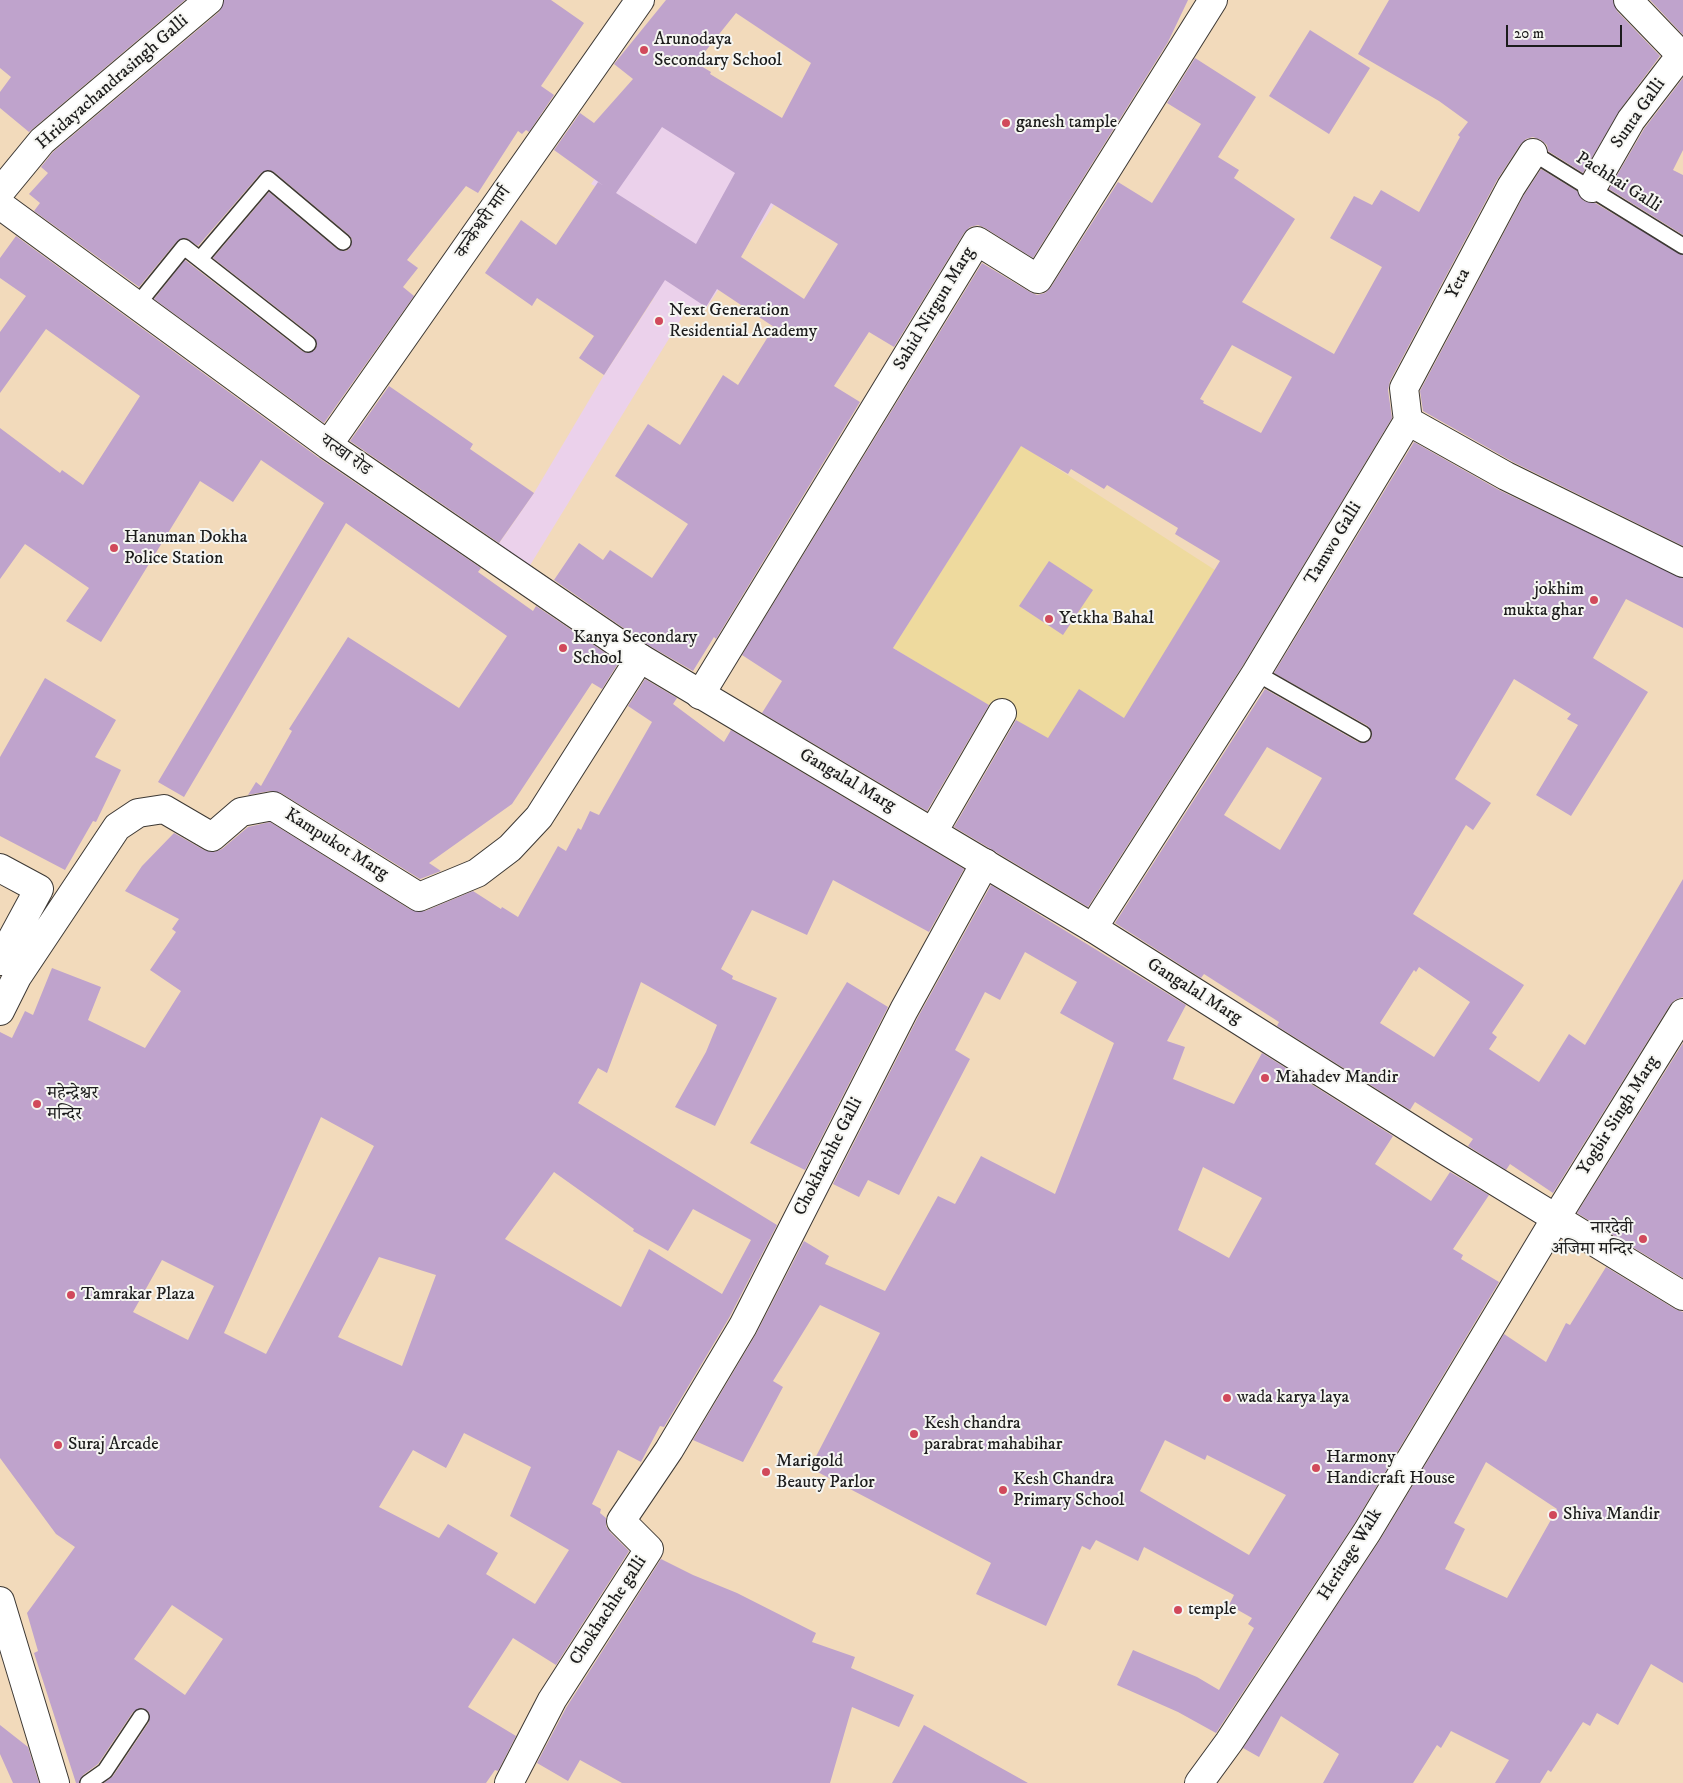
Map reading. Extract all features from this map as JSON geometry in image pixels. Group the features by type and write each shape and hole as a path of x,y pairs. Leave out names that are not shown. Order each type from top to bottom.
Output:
{"street":[{"name":"Hridayachandrasingh Galli","path":"0,192 42,141 210,0"},
{"name":"कन्केश्वरी मार्ग","path":"328,445 640,0"},
{"name":"Sahid Nirgun Marg","path":"700,695 976,240 1038,279 1213,0"},
{"name":"Sunta Galli","path":"1592,188 1631,120 1682,54 1628,0"},
{"name":"Yeta","path":"1408,421 1404,388 1511,187 1533,153"},
{"name":"यत्खा रोड","path":"0,205 328,445 640,658 700,695"},
{"path":"1408,421 1506,476 1683,563"},
{"name":"Tamwo Galli","path":"1093,928 1256,673 1408,421"},
{"name":"Kampukot Marg","path":"8,969 117,827 138,813 164,809 212,837 241,812 273,806 420,897 478,872 510,848 539,817 640,658"},
{"name":"Gangalal Marg","path":"700,695 1093,928 1683,1296"},
{"path":"933,832 1002,713"},
{"name":"Chokhachhe Galli","path":"670,1450 750,1312 904,1010 985,863"},
{"path":"0,868 39,889 8,969 0,1011"},
{"path":"0,939 8,969"},
{"name":"Yogbir Singh Marg","path":"1556,1218 1683,1013"},
{"name":"Heritage Walk","path":"1199,1783 1229,1742 1367,1532 1556,1218"},
{"name":"Chokhachhe galli","path":"508,1783 552,1700 649,1549 621,1521 670,1450"},
{"path":"0,1600 55,1783"}],"lane":[{"name":"Pachhai Galli","path":"1533,153 1683,246"},
{"path":"200,259 268,179 343,242"},
{"path":"137,305 184,247 308,344"},
{"path":"1256,673 1363,734"},
{"path":"88,1783 105,1771 141,1717"}],"shaded area":[{"name":"Next Generation Residential Academy","path":"657,89 793,176 703,313 689,306 529,567 498,545 534,493 604,375 654,298 615,271 655,217 591,184"}],"sand":[{"name":"Yetkha Bahal","path":"1021,445 1215,570 1095,769 893,648"}],"building":[{"path":"0,0 185,0 29,132 0,108 0,92 11,77 0,68"},
{"path":"224,0 551,0 584,23 541,86 554,95 529,132 526,130 522,134 518,131 478,193 466,186 407,260 418,268 403,287 414,296 324,423 154,299 185,260 302,351 307,353 315,350 317,345 314,337 213,258 269,192 337,249 346,251 350,248 352,239 349,235 274,172 269,170 261,173 198,246 186,238 177,241 139,287 34,211 40,203 29,194 48,173 41,167 53,152 219,12"},
{"path":"666,0 1188,0 1168,42 1033,258 985,228 978,225 970,227 964,233 894,347 869,332 834,386 860,402 716,639 714,637 693,671 648,645 554,580 579,543 603,560 610,550 652,578 688,524 615,476 648,424 680,445 723,375 738,385 774,327 717,289 706,307 665,280 604,375 579,358 594,336 537,298 532,306 485,273 521,220 556,245 598,182 604,186 554,150 580,113 594,123 633,79 614,64","holes":["736,13 811,63 782,118 710,74 711,72 696,63","662,127 735,173 696,244 616,193","771,203 838,244 804,299 741,257"]},
{"path":"1389,0 1613,0 1617,11 1660,56 1619,111 1583,173 1548,151 1547,145 1541,140 1533,137 1526,139 1520,145 1497,180 1390,381 1388,390 1392,418 1243,665 1088,907 954,827 1016,720 1048,738 1079,689 1124,718 1220,561 1175,534 1178,528 1107,485 1104,489 1071,469 1068,474 1021,446 893,648 989,705 927,811 762,713 782,681 742,655 982,263 1030,292 1037,295 1045,293 1051,287 1118,182 1152,203 1201,124 1167,103 1195,58 1256,97 1218,157 1239,170 1234,178 1295,219 1242,302 1334,354 1382,267 1330,238 1354,196 1372,205 1381,190 1419,212 1460,137 1458,135 1468,122 1439,101 1358,54","holes":["1232,345 1292,377 1261,433 1203,403 1204,401 1200,399"]},
{"path":"1650,0 1683,0 1683,35"},
{"path":"1310,30 1370,68 1329,134 1269,96"},
{"path":"1683,78 1683,150 1673,170 1683,175 1683,235 1609,189 1644,129"},
{"path":"1541,169 1577,191 1584,201 1595,203 1683,255 1683,546 1513,462 1423,411 1420,391 1524,195"},
{"path":"16,236 319,458 481,568 478,572 533,611 536,606 619,662 602,689 592,683 512,804 429,863 441,871 420,879 281,793 270,791 248,795 256,782 261,786 292,731 289,729 348,637 459,708 507,636 346,523 184,797 158,782 324,503 261,460 233,502 200,481 101,642 66,621 89,588 25,544 0,579 0,428 60,473 62,470 83,485 140,396 46,329 0,393 0,332 26,296 0,278 0,258"},
{"path":"389,386 473,444 470,449 534,493 499,543 350,441"},
{"path":"1414,442 1499,490 1683,578 1683,628 1626,599 1593,658 1648,692 1571,816 1536,795 1578,725 1567,719 1571,714 1514,679 1455,779 1491,803 1473,830 1466,825 1413,914 1524,985 1492,1033 1497,1037 1489,1049 1539,1082 1569,1034 1585,1045 1683,879 1683,997 1675,1000 1670,1005 1553,1193 1510,1164 1506,1170 1468,1146 1473,1139 1415,1102 1410,1110 1277,1026 1279,1022 1204,974 1201,978 1115,923 1265,689 1358,742 1364,743 1371,739 1372,733 1368,726 1274,673","holes":["1267,747 1322,778 1280,850 1224,815","1419,967 1470,1002 1434,1057 1380,1023 1414,970 1416,972"]},
{"path":"1049,561 1093,590 1063,635 1019,606"},
{"path":"45,678 116,720 95,757 121,770 96,822 93,821 65,870 0,836 0,757"},
{"path":"645,679 677,698 673,704 724,742 731,730 964,869 929,932 833,880 807,935 752,910 721,969 733,976 732,979 777,998 715,1126 675,1107 706,1052 717,1025 641,982 607,1073 598,1068 578,1103 777,1225 729,1318 664,1427 660,1426 641,1462 618,1450 592,1504 601,1509 600,1513 606,1518 606,1526 610,1532 629,1551 556,1665 513,1638 468,1707 516,1736 498,1771 495,1770 486,1783 104,1783 113,1776 149,1722 149,1712 141,1708 133,1712 98,1764 83,1775 79,1783 76,1783 34,1653 38,1651 27,1613 75,1547 56,1534 0,1458 0,1032 12,1038 25,1011 33,1015 52,968 101,987 88,1020 145,1048 181,991 150,970 176,932 172,929 179,919 125,891 142,866 174,833 204,850 214,852 222,849 248,827 270,822 411,910 425,911 473,891 501,909 502,907 518,917 558,846 566,851 578,828 581,830 590,811 599,815 652,722 628,706","holes":["321,1117 374,1146 266,1354 224,1333","554,1172 634,1229 633,1231 668,1251 693,1209 751,1240 722,1294 649,1249 621,1307 505,1239","379,1257 436,1275 402,1366 338,1337","162,1260 214,1286 188,1340 133,1312","464,1433 531,1467 510,1516 569,1550 535,1604 486,1574 498,1553 448,1524 439,1538 379,1507 413,1450 446,1468","172,1605 223,1639 185,1695 134,1659"]},
{"path":"991,885 1186,1005 1167,1041 1185,1047 1173,1079 1234,1104 1262,1053 1393,1136 1375,1164 1431,1201 1450,1172 1489,1195 1453,1249 1463,1255 1461,1259 1499,1282 1354,1524 1216,1733 1178,1712 1117,1685 1133,1650 1197,1677 1219,1690 1254,1628 1248,1624 1252,1618 1229,1605 1234,1595 1144,1547 1138,1561 1096,1540 1090,1550 1082,1546 1046,1626 976,1594 991,1563 810,1468 880,1333 820,1305 773,1381 783,1387 743,1462 693,1440 756,1334 804,1241 829,1256 825,1264 885,1291 938,1196 955,1204 981,1156 1055,1194 1114,1043 1060,1013 1077,982 1025,952 1000,1000 985,992 955,1050 970,1059 899,1195 868,1180 859,1197 833,1184 918,1017","holes":["1203,1167 1262,1198 1229,1258 1178,1230","1165,1440 1205,1460 1207,1455 1286,1495 1249,1555 1140,1491"]},
{"path":"847,982 888,1007 805,1170 750,1143"},
{"path":"1683,1043 1683,1278 1577,1213"},
{"path":"1606,1267 1683,1312 1683,1683 1651,1664 1618,1725 1597,1713 1590,1726 1583,1722 1551,1772 1548,1770 1540,1783 1495,1783 1509,1760 1451,1731 1441,1748 1437,1745 1413,1783 1323,1783 1339,1754 1281,1716 1259,1757 1243,1748 1380,1540 1504,1334 1546,1362 1566,1323 1570,1325","holes":["1486,1462 1557,1509 1507,1598 1445,1569 1465,1529 1454,1523"]},
{"path":"661,1559 693,1575 737,1593 816,1633 812,1642 855,1657 851,1668 914,1695 899,1727 852,1707 830,1783 622,1783 580,1760 568,1781 537,1763 566,1708"},
{"path":"0,1725 28,1747 39,1783 13,1783 0,1754"},
{"path":"924,1725 1028,1783 892,1783"}],"place":[{"name":"Arunodaya Secondary School","path":"644,50"},
{"name":"ganesh tample","path":"1006,123"},
{"name":"Next Generation Residential Academy","path":"659,321"},
{"name":"Hanuman Dokha Police Station","path":"114,548"},
{"name":"jokhim mukta ghar","path":"1594,600"},
{"name":"Yetkha Bahal","path":"1049,619"},
{"name":"Kanya Secondary School","path":"563,648"},
{"name":"Mahadev Mandir","path":"1265,1078"},
{"name":"महेन्द्रेश्वर मन्दिर","path":"37,1104"},
{"name":"नारदेवी अजिमा मन्दिर","path":"1643,1239"},
{"name":"Tamrakar Plaza","path":"71,1295"},
{"name":"wada karya laya","path":"1227,1398"},
{"name":"Kesh chandra parabrat mahabihar","path":"914,1434"},
{"name":"Suraj Arcade","path":"58,1445"},
{"name":"Harmony Handicraft House","path":"1316,1468"},
{"name":"Marigold Beauty Parlor","path":"766,1472"},
{"name":"Kesh Chandra Primary School","path":"1003,1490"},
{"name":"Shiva Mandir","path":"1553,1515"},
{"name":"temple","path":"1178,1610"}]}
